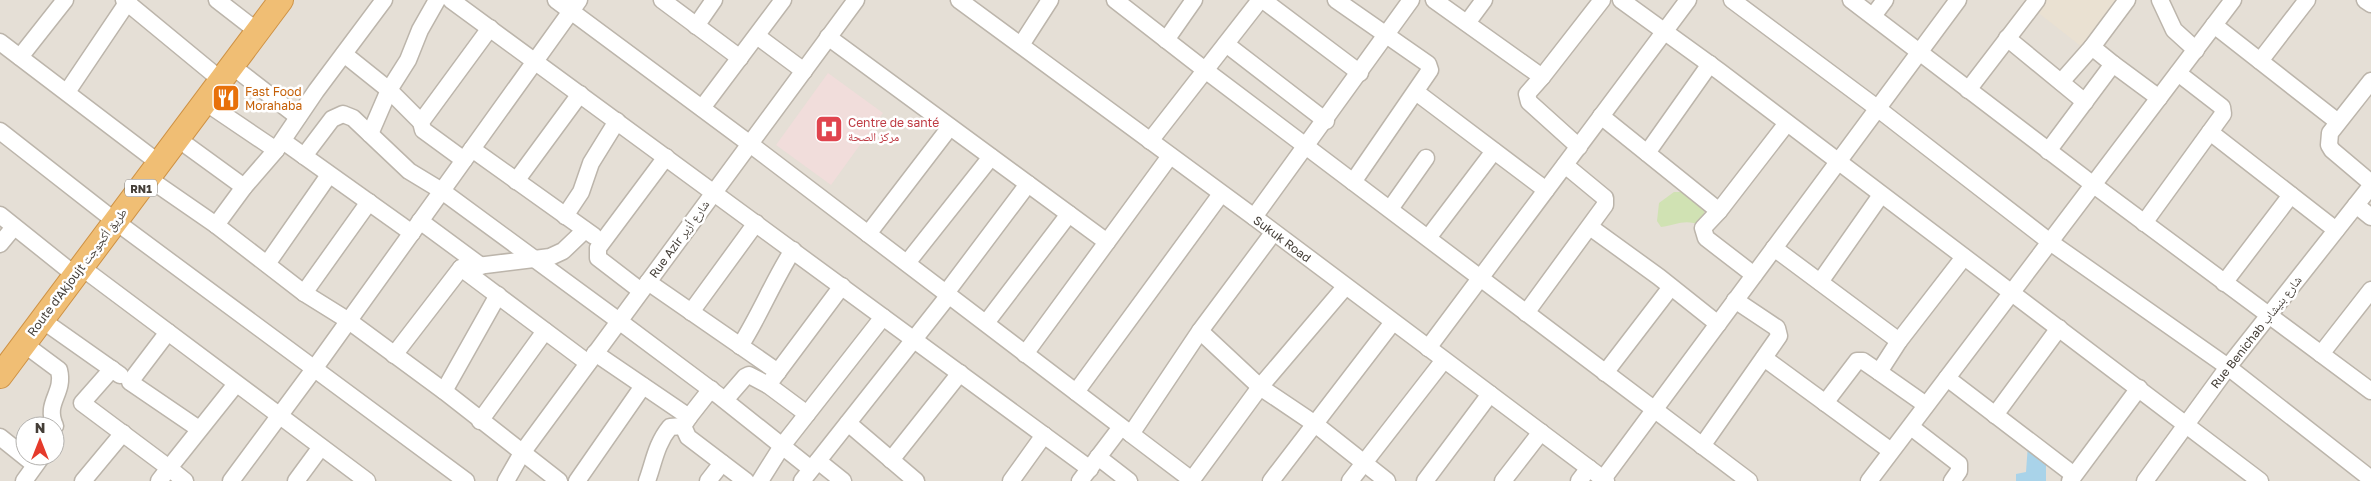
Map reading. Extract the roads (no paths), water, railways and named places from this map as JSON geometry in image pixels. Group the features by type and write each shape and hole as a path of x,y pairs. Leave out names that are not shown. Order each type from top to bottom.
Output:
{"highway":[{"name":"Route d'Akjoujt طريق أكجوجت","path":"0,376 281,0"}],"street":[{"path":"20,57 65,0"},
{"path":"217,0 257,31"},
{"path":"370,134 389,90 408,60 420,30 437,0"},
{"path":"451,0 1089,469 1129,481"},
{"path":"556,0 575,5 702,108 1192,481 1260,387 1345,287"},
{"path":"662,0 740,58"},
{"path":"696,26 714,0"},
{"path":"702,108 783,0"},
{"name":"Rue Azir شارع أزير","path":"506,481 522,453 856,0"},
{"name":"Sukuk Road","path":"959,0 1254,217 1490,394 1540,432 1584,475 1604,480"},
{"path":"1021,45 1050,0"},
{"path":"1115,0 1306,147 1749,481"},
{"path":"1166,40 1194,0"},
{"path":"1150,141 1262,0 1360,73"},
{"path":"1336,0 1430,67 1430,72 1353,182"},
{"path":"1254,217 1411,0"},
{"path":"1434,0 1542,77"},
{"path":"1466,23 1484,0"},
{"path":"1579,146 1526,98 1526,94 1542,77 1602,0"},
{"path":"1621,0 1710,64 2260,481"},
{"path":"1428,348 1688,0"},
{"path":"1732,0 1877,108 2050,242 2228,367 2371,479"},
{"path":"1851,0 2093,185 2371,391"},
{"path":"1873,16 1885,0"},
{"path":"1604,480 1958,0"},
{"path":"1968,90 2036,0"},
{"path":"2061,82 2092,47 2127,0"},
{"path":"2160,0 2174,30 2196,50"},
{"path":"1869,481 2234,0"},
{"path":"2260,61 2307,0"},
{"path":"2365,0 2371,4"},
{"path":"67,92 127,1 226,73 298,117"},
{"path":"216,225 244,187 280,145 379,2"},
{"path":"231,481 349,321 575,5"},
{"path":"2214,25 2338,122"},
{"path":"421,122 490,28"},
{"path":"757,36 804,71"},
{"path":"828,38 1107,242"},
{"path":"2007,38 2085,102"},
{"path":"0,42 67,92 216,225 304,293 349,321 444,391 559,481"},
{"path":"1226,44 1326,120"},
{"path":"2092,47 2159,98"},
{"path":"344,54 389,90 421,122 423,130 516,181 602,242"},
{"path":"1647,153 1710,64"},
{"path":"2048,151 2114,64"},
{"path":"2144,223 2223,114 2224,109 2178,73"},
{"path":"2371,81 2330,133 2329,146 2371,184"},
{"path":"1416,92 1546,190"},
{"path":"516,181 580,94"},
{"path":"205,102 280,145 304,156 368,202 416,227 481,266"},
{"path":"304,156 332,120 343,114 353,118 409,171 442,191 711,389 810,471 843,481"},
{"path":"1601,116 1719,211"},
{"path":"565,216 581,192 591,163 617,121"},
{"path":"1754,275 1703,235 1703,228 1719,211 1787,123"},
{"path":"868,234 950,127"},
{"path":"0,131 115,221 466,481"},
{"path":"2210,132 2336,230"},
{"path":"178,139 244,187"},
{"path":"1428,238 1494,151"},
{"path":"1025,354 1170,156"},
{"path":"666,157 602,242 596,253 598,258 691,312 740,346 807,414"},
{"path":"907,263 991,157"},
{"path":"1390,210 1426,158"},
{"path":"1526,312 1604,209 1605,198 1565,165"},
{"path":"267,264 329,175"},
{"path":"810,471 914,339 1028,184"},
{"name":"Rue Benichab شارع بنيشاب","path":"2145,481 2228,367 2371,184"},
{"path":"1076,392 1221,194"},
{"path":"1820,282 1881,195"},
{"path":"2224,283 2291,195"},
{"path":"304,293 368,202"},
{"path":"2356,205 2371,217"},
{"path":"986,323 1069,214"},
{"path":"0,215 14,227 168,332 364,480"},
{"path":"691,312 756,223"},
{"path":"0,244 14,227"},
{"path":"1590,227 1671,286 1718,324"},
{"path":"394,355 461,268 536,260 563,251 585,230"},
{"path":"1089,469 1126,430 1273,233"},
{"path":"1774,248 1899,341"},
{"path":"740,346 756,322 779,272 793,250"},
{"path":"1879,372 1899,341 1964,257"},
{"path":"461,268 545,330 643,386 686,421 688,437 746,481"},
{"path":"773,379 842,286"},
{"path":"1606,373 1671,286"},
{"path":"2321,354 2371,290"},
{"path":"444,391 498,295"},
{"path":"1702,446 1779,336 1779,330 1735,300"},
{"path":"760,481 782,446 884,317"},
{"path":"42,320 199,429"},
{"path":"1271,481 1393,322"},
{"path":"1995,415 2059,328"},
{"path":"480,421 545,330"},
{"path":"1200,330 1260,387 1315,424 1387,481"},
{"path":"130,382 168,332"},
{"path":"24,344 59,370 60,389 50,406 51,416"},
{"path":"1764,358 1891,451"},
{"path":"1350,481 1444,360"},
{"path":"1825,403 1857,361 1863,361 1926,405"},
{"path":"82,403 112,369"},
{"path":"891,460 960,373"},
{"path":"725,400 745,377 749,375 773,379"},
{"path":"1947,378 2072,478 2139,388"},
{"path":"164,475 236,384"},
{"path":"577,481 643,386"},
{"path":"60,389 123,433 164,475 185,481"},
{"path":"647,481 655,451 662,436 670,428 686,421 711,389"},
{"path":"1425,481 1490,394"},
{"path":"848,423 916,481"},
{"path":"1911,427 1959,464 1959,472 1952,481"},
{"path":"1503,481 1540,432"},
{"path":"86,480 123,433"},
{"path":"1011,481 1044,435"},
{"path":"0,437 15,446"},
{"path":"296,481 320,447"},
{"path":"708,481 722,463"},
{"path":"24,481 34,466"}],"water":[{"path":"2028,444 2038,450 2039,460 2046,465 2046,481 2016,481 2016,474 2026,472"}],"place":[{"name":"Fast Food Morahaba","path":"226,98"},
{"name":"Centre de santé مركز الصحة","path":"829,129"}]}
